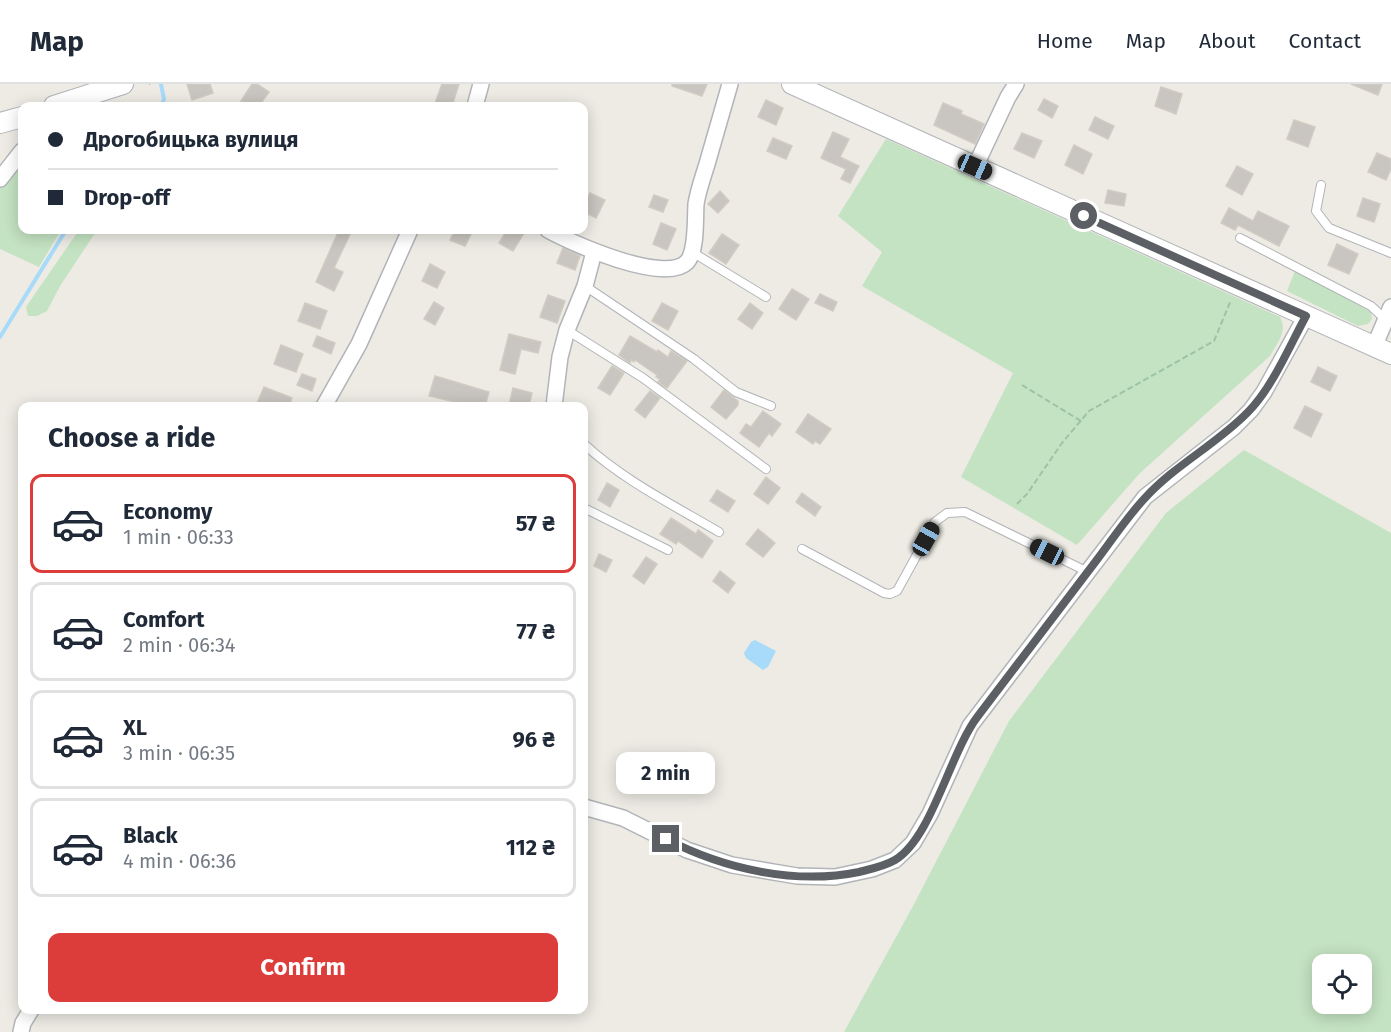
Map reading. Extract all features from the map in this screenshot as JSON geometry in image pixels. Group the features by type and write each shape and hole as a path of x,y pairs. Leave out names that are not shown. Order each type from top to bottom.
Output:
{"street":[{"path":"67,102 123,84"},
{"path":"476,102 481,84"},
{"path":"556,234 594,252 640,266 665,269 679,267 687,262 692,252 697,201 730,84"},
{"path":"792,84 1383,351 1388,313"},
{"path":"975,167 1016,84"},
{"path":"0,123 18,118"},
{"path":"0,179 18,156"},
{"path":"326,402 359,344 408,234"},
{"path":"554,402 560,357 567,330 585,286 594,252"},
{"path":"588,808 623,818 687,850 732,865 786,875 835,877 872,869 895,860 913,843 924,824 970,726 1145,497 1234,427 1251,410 1264,392 1306,316"},
{"path":"21,1032 28,1014"}],"lane":[{"path":"1320,185 1316,211 1329,228 1391,253"},
{"path":"1240,238 1388,313"},
{"path":"692,252 766,297"},
{"path":"585,286 694,358 736,392 771,406"},
{"path":"567,330 643,378 766,469"},
{"path":"588,448 599,459 627,478 719,532"},
{"path":"588,510 668,550"},
{"path":"802,549 884,593 890,594 897,591 935,522 947,513 956,511 965,512 1088,572"}],"path":[{"path":"1017,504 1089,411 1214,341 1228,307"},
{"path":"1022,385 1081,421"}],"green space":[{"path":"886,139 1280,317 1282,333 1270,356 1139,474 1077,545 961,477 1013,373 862,286 882,252 838,216"},
{"path":"18,166 18,234 59,234 39,267 0,249 0,188"},
{"path":"76,234 94,234 60,286 47,311 37,316 28,316 26,307"},
{"path":"1295,271 1371,312 1372,319 1368,324 1358,326 1287,291"},
{"path":"1244,450 1391,533 1391,1032 844,1032 913,906 1009,721 1166,513"}],"water":[{"path":"755,640 776,651 768,667 763,670 746,658 744,653"}],"building":[{"path":"187,84 210,84 213,93 192,100"},
{"path":"252,84 257,84 269,92 262,102 241,101"},
{"path":"442,84 459,84 453,102 435,102"},
{"path":"672,84 707,84 702,96 672,86"},
{"path":"1351,84 1382,84 1378,95"},
{"path":"1161,87 1182,94 1176,114 1155,106"},
{"path":"1044,99 1058,106 1052,118 1038,110"},
{"path":"766,100 783,108 776,125 758,117"},
{"path":"943,103 984,124 975,144 934,125"},
{"path":"1095,117 1114,126 1108,139 1089,130"},
{"path":"1294,120 1315,127 1308,147 1287,139"},
{"path":"833,132 849,139 840,157 859,166 850,183 841,179 846,169 821,158"},
{"path":"1022,133 1042,141 1034,158 1014,149"},
{"path":"773,138 792,146 786,159 767,151"},
{"path":"1074,145 1092,154 1083,174 1065,165"},
{"path":"1377,153 1391,159 1391,169 1386,180 1368,172"},
{"path":"1237,166 1253,174 1242,195 1226,186"},
{"path":"1108,190 1126,194 1124,206 1105,203"},
{"path":"720,191 729,201 718,213 708,204"},
{"path":"590,193 605,200 596,218 588,214"},
{"path":"654,195 668,200 663,212 649,207"},
{"path":"1363,198 1380,204 1374,222 1357,216"},
{"path":"1229,208 1253,221 1258,211 1289,226 1279,246 1238,225 1235,230 1221,223"},
{"path":"661,223 676,229 667,250 653,244"},
{"path":"337,234 350,234 334,268 343,272 334,291 316,282"},
{"path":"453,234 471,234 465,246 450,240"},
{"path":"505,234 523,234 513,251 499,243"},
{"path":"722,234 739,245 726,264 709,253"},
{"path":"1337,244 1358,254 1349,274 1328,265"},
{"path":"563,248 580,256 575,270 557,263"},
{"path":"430,264 445,272 437,288 422,281"},
{"path":"792,289 809,299 796,320 779,309"},
{"path":"820,294 837,302 833,311 815,303"},
{"path":"548,295 565,301 557,323 540,317"},
{"path":"434,302 444,308 435,325 424,319"},
{"path":"305,303 327,311 320,329 298,321"},
{"path":"662,303 678,311 668,330 652,321"},
{"path":"750,303 763,313 752,329 738,319"},
{"path":"509,334 541,342 538,353 521,349 515,374 500,370"},
{"path":"317,336 335,343 331,354 313,346"},
{"path":"630,336 668,357 671,351 687,361 667,388 658,382 660,379 656,377 657,375 635,360 634,362 631,360 630,363 619,355"},
{"path":"281,345 303,354 296,372 274,364"},
{"path":"612,366 624,373 610,395 598,388"},
{"path":"1318,367 1337,376 1330,391 1311,382"},
{"path":"302,374 316,379 312,391 297,385"},
{"path":"435,376 489,392 486,402 455,402 429,396"},
{"path":"264,387 292,398 290,402 258,402"},
{"path":"513,388 532,393 530,402 510,402"},
{"path":"724,390 738,401 738,405 726,419 711,407"},
{"path":"650,391 660,398 645,418 635,410"},
{"path":"1305,406 1322,414 1311,437 1294,428"},
{"path":"763,411 781,424 772,436 769,433 759,447 740,433 746,424 751,427"},
{"path":"808,414 831,429 820,444 815,441 813,444 796,432"},
{"path":"766,477 780,488 768,504 754,494"},
{"path":"607,483 619,490 610,507 598,500"},
{"path":"717,490 735,501 728,512 710,501"},
{"path":"802,493 821,507 815,516 796,502"},
{"path":"671,518 696,534 698,530 713,541 702,558 678,541 676,544 660,534"},
{"path":"758,529 775,543 763,557 746,544"},
{"path":"599,554 612,560 606,572 594,566"},
{"path":"646,557 657,564 644,584 633,576"},
{"path":"720,571 735,583 728,593 713,581"}],"waterway":[{"path":"161,84 163,102"},
{"path":"0,337 64,234"}],"route":[{"path":"666,839 687,850 732,865 797,876 835,877 872,869 895,860 913,843 930,814 970,726 1145,497 1234,427 1251,410 1264,392 1306,316 1084,216"}]}
